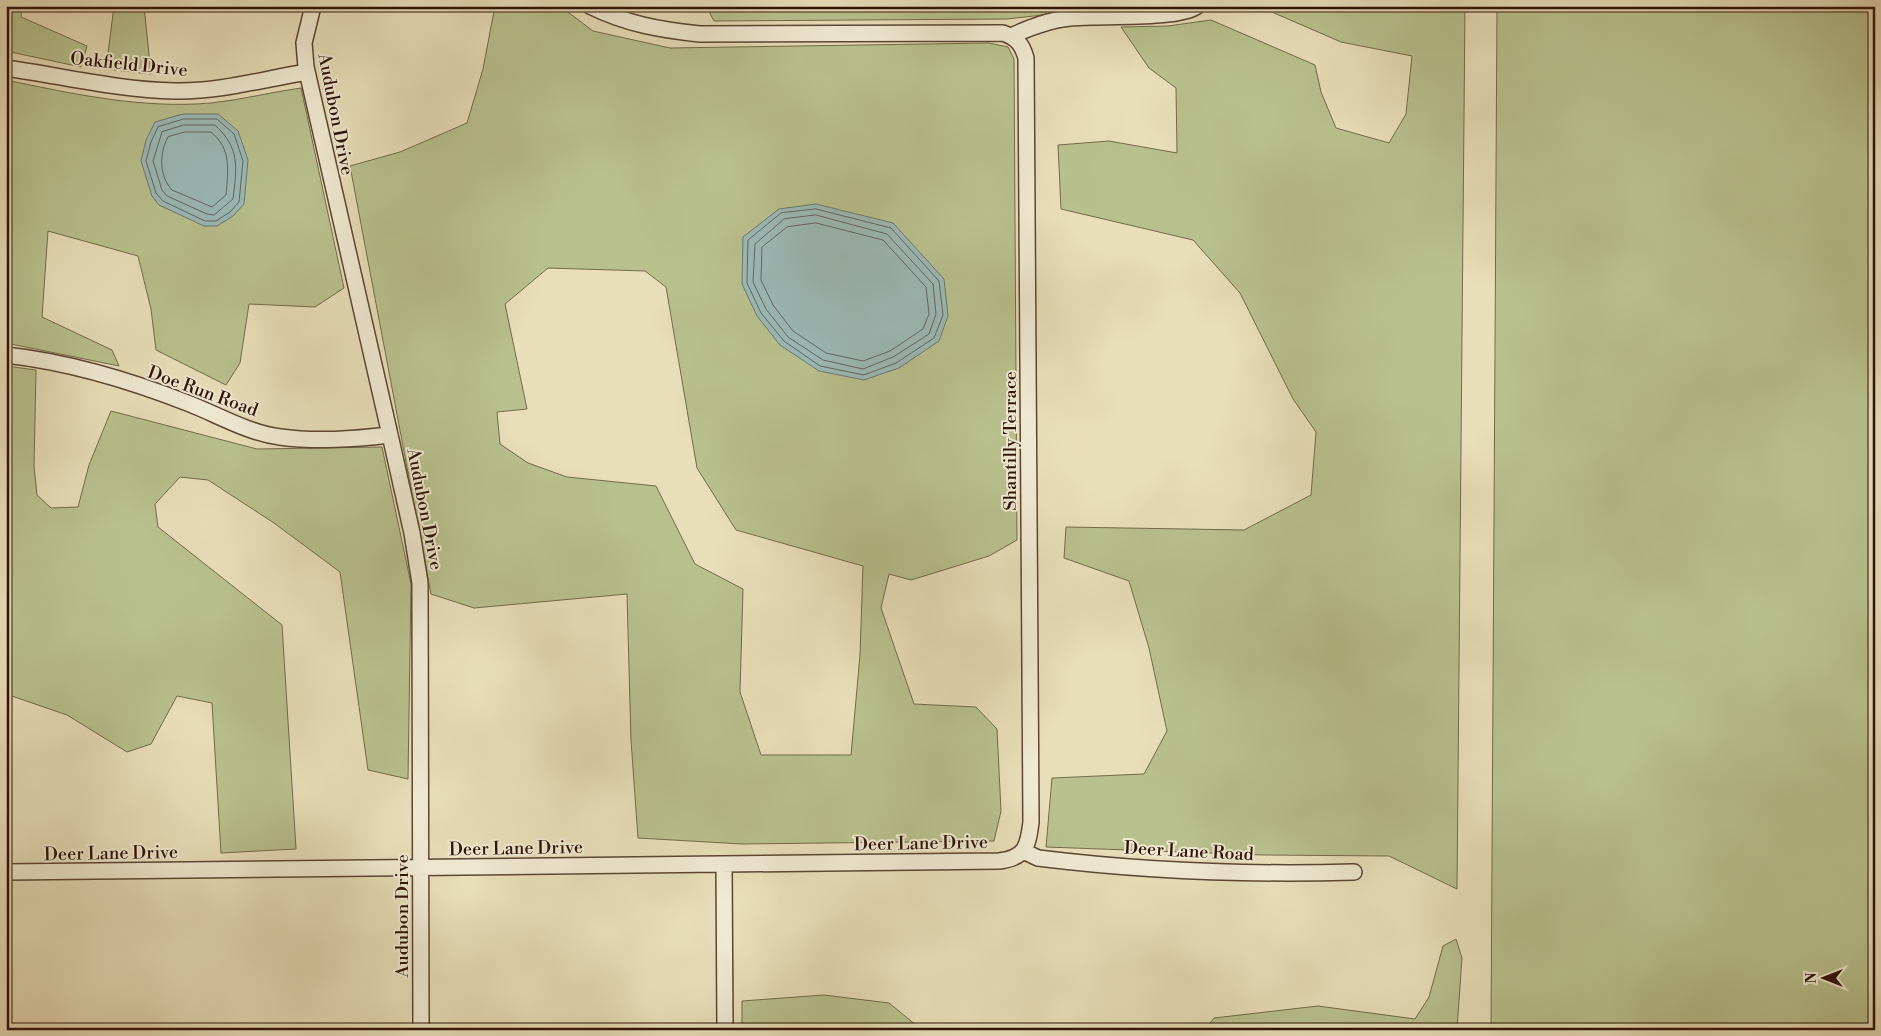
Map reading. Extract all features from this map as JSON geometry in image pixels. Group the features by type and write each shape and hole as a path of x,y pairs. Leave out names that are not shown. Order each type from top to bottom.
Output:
{"street":[{"name":"Audubon Drive","path":"313,6 304,43 307,72 412,534 420,583 421,1030"},
{"path":"590,6 630,23 660,30 700,34 958,31 1003,33 1011,36 1046,21 1113,15 1155,16 1187,12 1197,6"},
{"name":"Shantilly Terrace","path":"1011,36 1018,40 1026,58 1032,822 1028,841 1023,851"},
{"name":"Oakfield Drive","path":"6,68 114,85 175,91 203,90 307,72"},
{"name":"Doe Run Road","path":"6,355 73,368 125,382 189,404 251,430 278,437 347,439 390,435"},
{"name":"Deer Lane Drive","path":"6,872 999,861 1012,860 1023,851"},
{"name":"Deer Lane Road","path":"1023,851 1038,858 1138,868 1279,874 1354,872"},
{"path":"724,864 725,1030"}],"green space":[{"path":"6,6 22,6 21,17 87,46 81,67 6,51"},
{"path":"114,6 144,6 151,74 106,69"},
{"path":"495,6 560,6 593,31 670,48 989,43 1008,47 1014,59 1017,540 989,556 911,580 889,574 881,608 914,704 976,707 997,729 1001,811 994,841 742,844 638,838 631,740 627,594 474,608 431,594 350,166 400,152 467,123 483,69","holes":["548,268 645,271 666,287 697,468 736,530 863,566 860,655 851,755 761,755 740,692 743,589 695,564 656,486 567,477 528,463 500,444 497,412 527,409 505,304"]},
{"path":"706,6 1125,6 1007,19 714,21"},
{"path":"1258,6 1465,6 1457,889 1389,856 1264,855 1046,847 1052,778 1144,774 1167,731 1149,648 1129,581 1064,558 1066,527 1244,530 1311,495 1316,432 1293,399 1240,293 1193,240 1061,209 1058,145 1109,141 1177,153 1176,88 1149,68 1121,27 1168,26 1211,20 1315,65 1321,92 1336,128 1389,143 1406,114 1412,56 1341,42"},
{"path":"1497,6 1875,6 1875,1030 1491,1030"},
{"path":"6,80 82,95 159,104 211,103 301,88 344,288 315,307 249,304 240,363 226,385 156,350 151,309 138,256 48,231 42,317 112,350 119,366 6,343"},
{"path":"6,366 36,370 34,466 37,495 51,508 78,507 89,465 111,411 257,449 382,447 411,584 408,779 368,770 340,572 274,523 208,480 180,477 155,504 158,527 282,625 296,849 221,853 212,703 177,696 151,744 127,752 67,715 6,694"},
{"path":"1456,939 1462,958 1457,1030 1204,1030 1214,1018 1318,1006 1415,1019 1429,997 1443,946"},
{"path":"824,995 889,1003 922,1030 742,1030 742,1001"}],"water":[{"path":"183,114 218,114 238,131 248,160 244,204 233,216 217,226 204,226 159,205 152,196 141,161 146,140 155,122"},
{"path":"816,204 893,223 944,279 948,316 939,341 899,368 864,380 819,371 780,345 757,316 742,284 743,237 779,209"}]}
